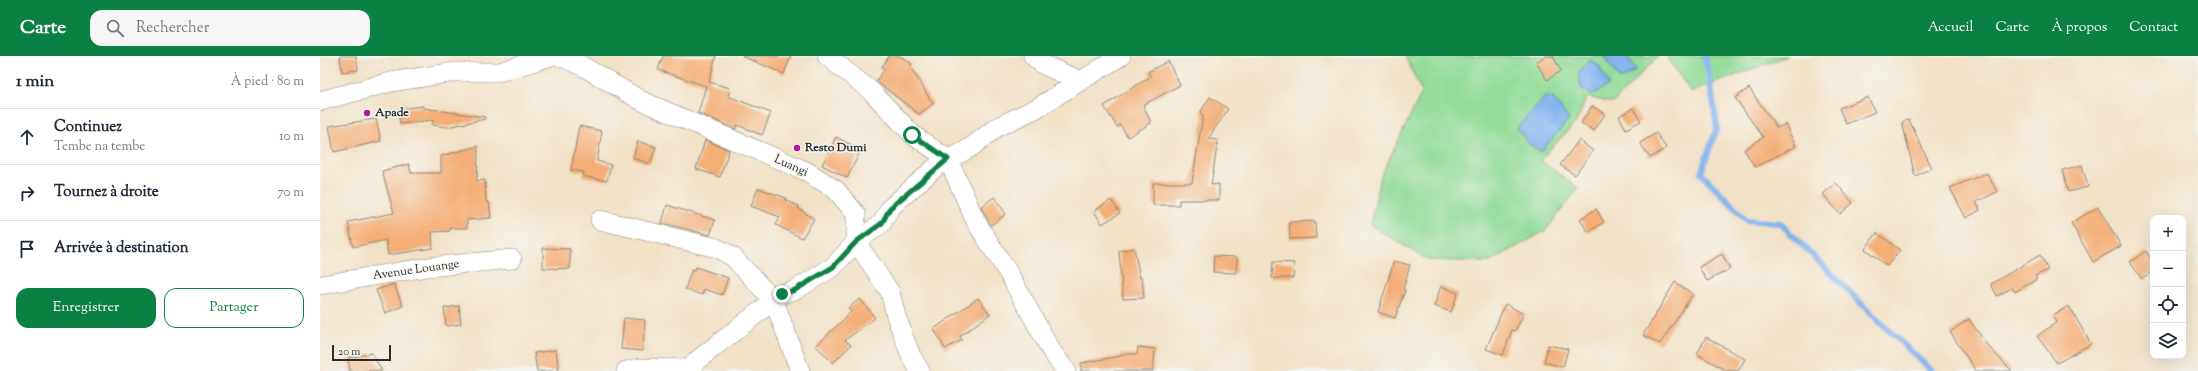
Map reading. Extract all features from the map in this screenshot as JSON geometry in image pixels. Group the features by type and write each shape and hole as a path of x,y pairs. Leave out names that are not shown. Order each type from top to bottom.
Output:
{"street":[{"path":"320,101 391,82 455,72 499,72 552,56"},
{"name":"Luangi","path":"560,56 584,67 642,101 806,171 836,190 856,214 856,242"},
{"path":"827,56 872,92 912,135 948,159 976,222 1009,274 1052,352 1066,371"},
{"path":"1033,56 1042,64 1080,81"},
{"path":"626,371 639,368 691,370 695,362 782,294 795,290 833,267 856,242 882,223 890,208 948,159 970,148 997,127 1037,108 1121,56"},
{"path":"600,220 717,248 732,257 774,301 800,371"},
{"path":"856,242 890,292 896,316 911,356 920,371"},
{"name":"Avenue Louange","path":"320,285 428,267 512,259"}],"green space":[{"path":"1405,56 1658,56 1613,103 1587,97 1576,122 1540,160 1578,188 1546,230 1490,262 1428,260 1370,225 1381,176 1422,92"},
{"path":"1666,56 1787,56 1691,92"}],"water":[{"path":"1604,56 1627,56 1636,70 1620,80"},
{"path":"1591,60 1599,66 1609,85 1592,95 1581,88 1578,72"},
{"path":"1546,96 1553,98 1569,119 1541,152 1527,142 1517,128"}],"building":[{"path":"340,56 356,56 358,70 342,72"},
{"path":"663,56 716,56 709,82 730,88 728,96 771,113 762,135 737,125 736,129 698,113 706,86 658,70"},
{"path":"742,56 791,56 784,74"},
{"path":"889,56 900,56 912,64 910,66 933,104 919,114 876,81 884,70 881,68"},
{"path":"1546,56 1553,56 1561,71 1547,80 1536,62"},
{"path":"1168,61 1180,85 1143,105 1151,123 1128,137 1120,125 1117,127 1104,106 1151,76 1148,72"},
{"path":"1749,88 1777,128 1785,124 1796,146 1755,167 1744,150 1763,137 1735,98"},
{"path":"1210,97 1228,109 1208,139 1218,140 1211,185 1219,184 1219,200 1179,200 1179,205 1153,205 1153,183 1192,183 1203,115 1200,113"},
{"path":"1868,97 1875,112 1846,124 1839,108"},
{"path":"423,106 423,108 485,117 485,119 447,127 432,125 433,120 400,124 398,109"},
{"path":"1592,106 1605,114 1594,131 1581,123"},
{"path":"1633,108 1641,121 1626,129 1619,116"},
{"path":"376,119 381,141 334,152 329,126"},
{"path":"1909,120 1932,168 1915,176 1902,122"},
{"path":"579,126 602,131 597,161 611,165 607,181 583,176 584,172 571,170"},
{"path":"1656,133 1666,148 1650,158 1640,143"},
{"path":"836,137 861,150 847,178 822,165"},
{"path":"705,140 729,150 720,177 696,169"},
{"path":"1579,140 1593,151 1575,175 1560,165"},
{"path":"638,141 656,147 650,164 633,158"},
{"path":"478,146 477,181 485,180 486,202 489,202 491,218 467,220 467,228 450,228 450,231 432,232 433,248 388,255 386,240 353,247 348,222 394,213 382,171 409,164 411,173 441,173 441,156"},
{"path":"2082,165 2088,187 2068,192 2062,170"},
{"path":"1987,173 1997,192 1976,202 1980,210 1966,218 1950,188"},
{"path":"1836,183 1853,203 1840,214 1823,194"},
{"path":"758,188 786,198 785,200 799,206 798,208 814,219 802,238 776,225 780,217 751,206"},
{"path":"994,197 1006,214 991,225 981,207"},
{"path":"1111,200 1120,213 1102,224 1094,211"},
{"path":"667,205 715,220 710,235 662,223"},
{"path":"2098,207 2121,246 2093,262 2071,223"},
{"path":"1596,209 1604,222 1588,232 1580,219"},
{"path":"1315,221 1316,238 1290,239 1289,222"},
{"path":"1877,233 1900,250 1887,266 1865,249"},
{"path":"543,248 570,249 570,269 543,268"},
{"path":"1134,248 1140,278 1142,278 1144,298 1123,299 1119,251"},
{"path":"2146,251 2150,257 2150,274 2142,279 2130,262"},
{"path":"1722,254 1730,269 1707,281 1699,267"},
{"path":"2040,255 2048,270 2035,276 2037,279 2015,292 2012,288 1997,296 1991,284"},
{"path":"1214,256 1237,257 1236,273 1213,272"},
{"path":"1394,261 1410,265 1403,290 1405,290 1395,318 1378,312"},
{"path":"1273,262 1294,263 1293,278 1272,278"},
{"path":"696,267 728,278 722,295 704,289 702,295 685,289 692,269 695,270"},
{"path":"1675,282 1693,294 1660,344 1643,335"},
{"path":"394,284 403,306 385,313 376,290"},
{"path":"1441,286 1458,293 1451,312 1434,306"},
{"path":"978,298 990,314 960,336 962,340 945,349 934,329"},
{"path":"860,299 875,318 845,340 851,345 833,363 816,346 851,312 848,308"},
{"path":"1505,304 1524,314 1515,331 1512,330 1503,355 1486,349"},
{"path":"459,306 461,324 446,326 444,308"},
{"path":"2069,306 2091,344 2057,363 2037,336 2057,322 2053,315"},
{"path":"624,318 645,320 643,351 621,349"},
{"path":"1969,319 1987,345 2012,371 1976,371 1950,332"},
{"path":"1706,337 1745,359 1738,371 1727,371 1697,354"},
{"path":"1548,345 1568,349 1563,367 1544,362"},
{"path":"1138,347 1155,349 1153,371 1081,371 1081,363 1121,356 1121,354 1137,354"},
{"path":"556,350 559,371 537,371 534,353"},
{"path":"372,353 382,371 350,371 348,358"}],"waterway":[{"path":"1704,56 1710,80 1717,127 1701,173 1747,220 1780,223 1887,329 1932,371"}],"place":[{"name":"Apade","path":"367,113"},
{"name":"Resto Dumi","path":"797,148"}],"route":[{"path":"782,294 795,290 833,267 844,253 856,242 882,223 890,208 948,159 912,135"}]}
